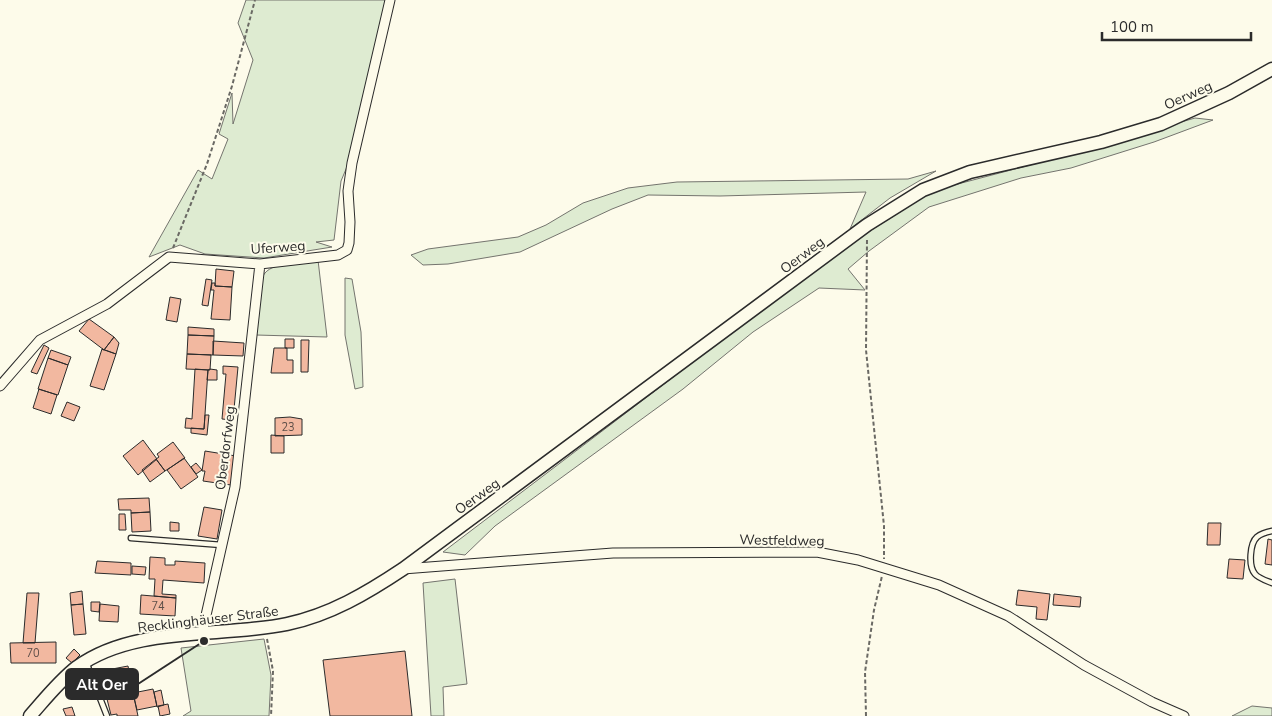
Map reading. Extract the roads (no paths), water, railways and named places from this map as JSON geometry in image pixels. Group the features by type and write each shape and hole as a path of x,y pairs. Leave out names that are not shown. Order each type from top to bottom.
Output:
{"street":[{"name":"Uferweg","path":"0,386 40,340 106,304 169,257 260,264 338,255 347,250 350,222 348,191 352,163 390,0"},
{"name":"Oerweg","path":"403,569 867,225 923,190 970,172 1101,142 1161,124 1229,93 1272,69"},
{"name":"Oberdorfweg","path":"202,633 235,487 260,264"},
{"name":"Westfeldweg","path":"403,569 613,553 817,552 858,560 939,585 1008,616 1084,665 1152,702 1184,716"},
{"name":"Recklinghäuser Straße","path":"30,716 57,684 78,666 105,651 139,641 287,624 325,613 364,594 403,569"}],"lane":[{"path":"1272,531 1256,538 1252,548 1251,561 1255,575 1272,583"},
{"path":"131,538 222,545"},
{"path":"87,661 107,716"}],"place":[{"name":"Alt Oer","path":"204,641"}]}
